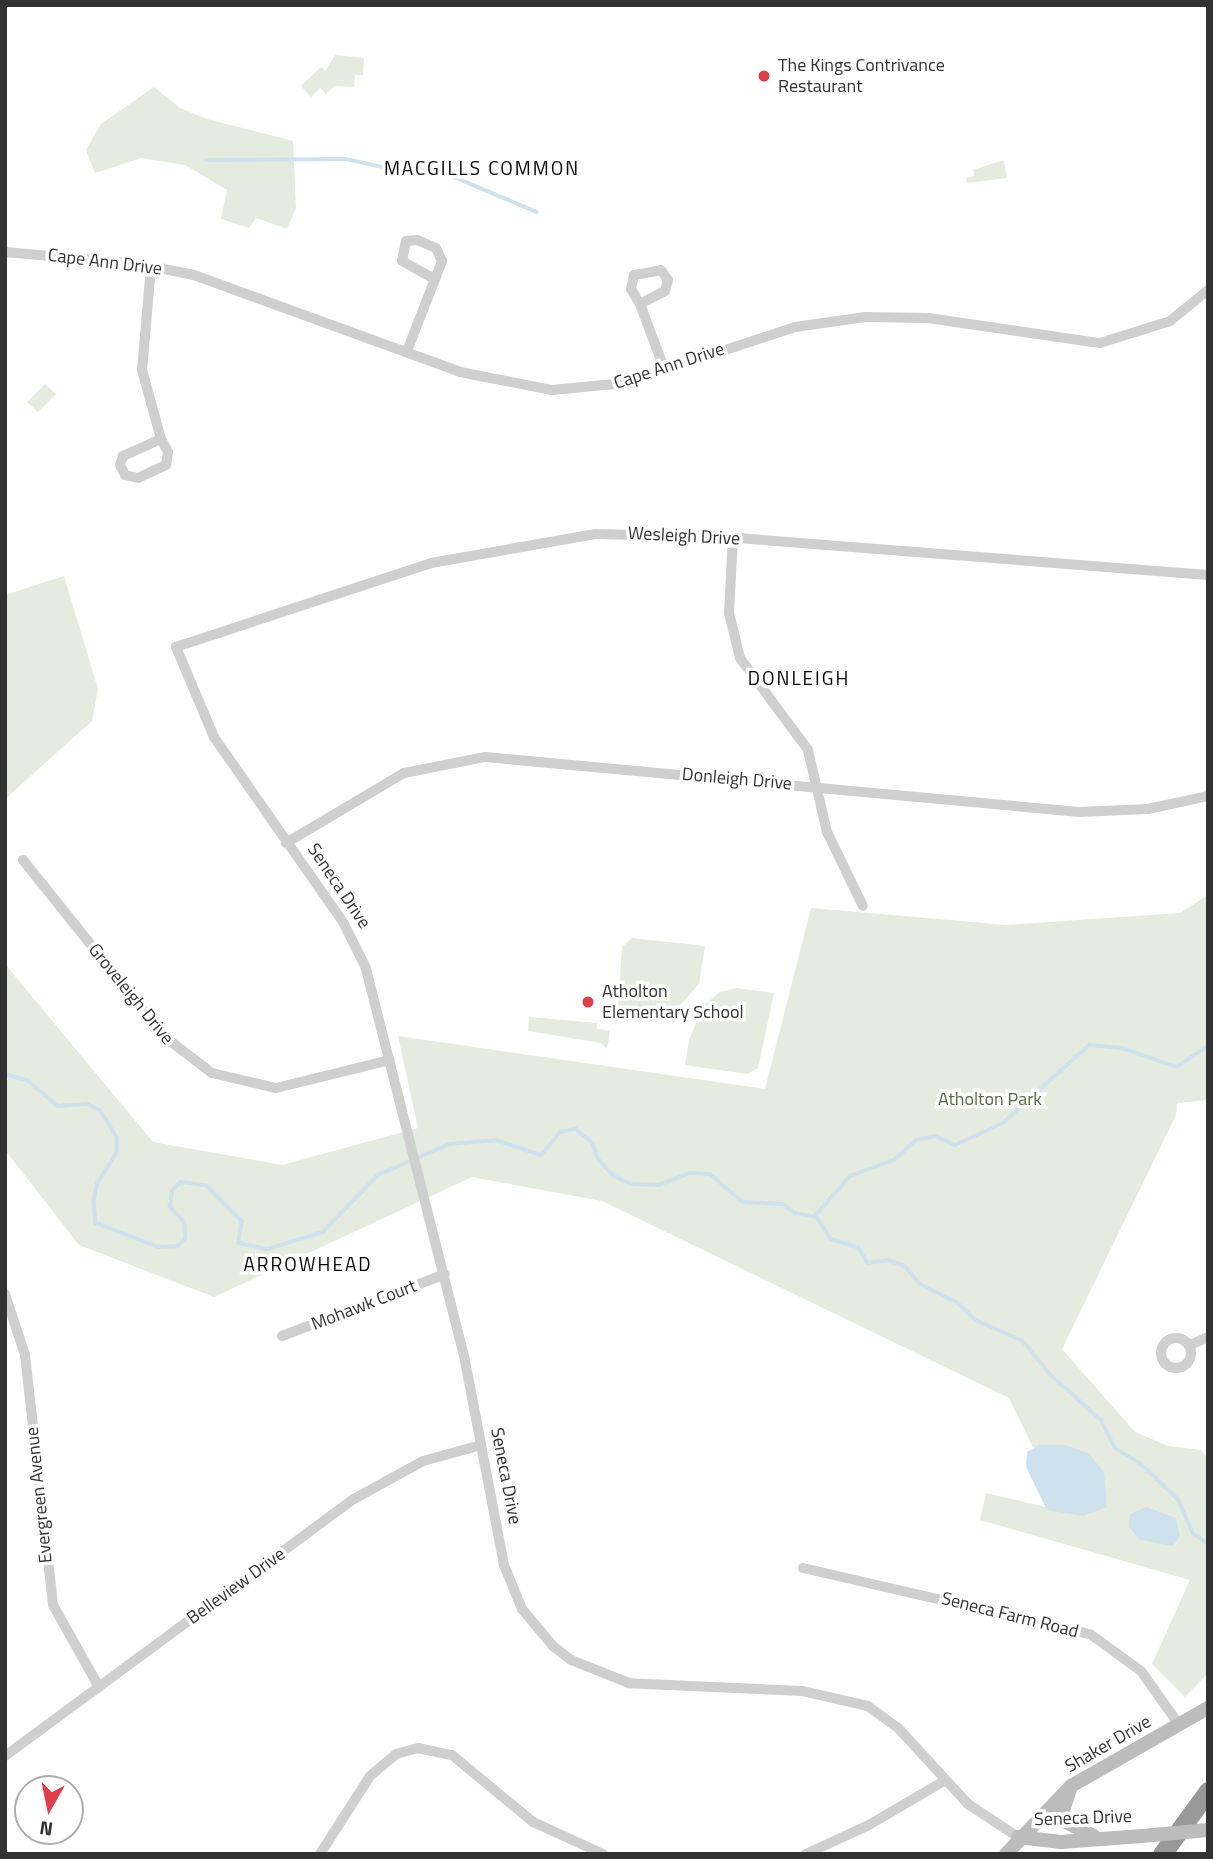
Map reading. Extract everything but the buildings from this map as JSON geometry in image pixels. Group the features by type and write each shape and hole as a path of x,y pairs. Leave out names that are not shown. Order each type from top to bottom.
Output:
{"highway":[{"path":"1162,1854 1208,1791"}],"street":[{"name":"Cape Ann Drive","path":"5,252 151,266 216,281 483,379 528,388 605,387 665,372 795,327 864,317 938,319 1100,343 1170,321 1208,289"},
{"path":"151,266 142,370 167,452 166,465 138,478 125,475 120,465 123,456 161,439"},
{"path":"407,351 433,278"},
{"path":"640,304 665,372"},
{"name":"Wesleigh Drive","path":"176,646 466,555 595,534 733,537 1208,575"},
{"path":"733,537 729,596 735,643 750,674 808,750 827,832 863,906"},
{"name":"Seneca Drive","path":"176,646 214,737 352,936 366,968 445,1273 512,1590 536,1628 570,1660 611,1677 648,1685 802,1692 849,1699 868,1706 898,1728 944,1781 1017,1838 1038,1842 1208,1830"},
{"name":"Donleigh Drive","path":"286,844 379,783 455,760 519,759 1079,812 1148,809 1208,796"},
{"name":"Groveleigh Drive","path":"23,860 165,1037 212,1073 275,1088 390,1060"},
{"name":"Mohawk Court","path":"282,1336 445,1273"},
{"name":"Evergreen Avenue","path":"5,1294 25,1355 53,1605 99,1687"},
{"path":"1190,1345 1208,1337"},
{"name":"Belleview Drive","path":"5,1756 376,1484 423,1461 481,1445"},
{"name":"Seneca Farm Road","path":"803,1567 1090,1634 1141,1671 1180,1726"},
{"name":"Shaker Drive","path":"1006,1854 1017,1838 1071,1786 1208,1708"},
{"path":"320,1854 370,1776 396,1754 418,1748 452,1755 533,1822 603,1854"},
{"path":"806,1854 869,1825 944,1781"},
{"path":"1071,1786 1063,1811 1066,1822 1106,1839"}],"green space":[{"path":"335,55 364,58 363,75 355,75 354,87 335,86 326,94 320,88 311,97 301,86 321,67 325,71"},
{"path":"154,87 180,108 207,119 293,141 296,208 287,229 256,218 249,228 221,219 227,190 185,165 142,158 95,173 86,150 101,124"},
{"path":"1004,160 1007,178 967,183 966,178 974,176 973,170"},
{"path":"45,384 56,394 38,412 27,402"},
{"path":"64,576 98,689 92,721 5,799 5,595"},
{"name":"Atholton Park","path":"1208,895 1208,1100 1177,1103 1176,1115 1062,1349 1135,1432 1168,1446 1201,1450 1208,1459 1208,1673 1185,1697 1152,1664 1190,1580 980,1520 986,1493 1083,1516 1104,1472 1089,1453 1065,1445 1033,1447 1009,1398 602,1201 472,1177 214,1297 79,1245 5,1150 5,964 153,1142 282,1165 418,1128 398,1036 765,1089 811,908 1006,925 1180,913"},
{"path":"632,938 705,946 699,984 673,1013 617,1018 622,947"},
{"path":"737,988 774,993 758,1068 747,1074 685,1065 689,1040 703,1006 720,992"},
{"path":"529,1017 597,1023 597,1029 610,1031 607,1049 601,1043 528,1031"}],"water":[{"path":"1039,1445 1065,1445 1089,1453 1104,1472 1107,1507 1083,1516 1047,1510 1026,1467 1027,1452"},
{"path":"1146,1507 1176,1518 1180,1536 1173,1546 1140,1540 1129,1527 1130,1514"}],"waterway":[{"path":"206,160 346,159 392,169 428,171 452,176 537,212"},
{"path":"815,1216 850,1176 894,1160 916,1140 935,1136 955,1145 1003,1123 1089,1045 1122,1048 1177,1067 1208,1046"},
{"path":"5,1074 29,1081 58,1106 88,1104 100,1110 117,1137 117,1153 98,1183 94,1201 96,1223 159,1247 178,1246 185,1239 184,1222 170,1207 172,1191 180,1182 206,1185 242,1221 239,1243 268,1249 323,1232 378,1175 450,1144 496,1140 541,1155 560,1132 576,1129 593,1143 599,1160 614,1176 632,1184 659,1185 690,1173 710,1174 743,1202 784,1204 795,1213 817,1217 831,1239 858,1247 868,1263 888,1260 905,1266 920,1284 958,1303 976,1320 1023,1341 1050,1374 1101,1420 1115,1448 1140,1463 1178,1499 1193,1533 1208,1544"}],"place":[{"name":"The Kings Contrivance Restaurant","path":"764,76"},
{"name":"Atholton Elementary School","path":"588,1002"}],"district":[{"name":"MACGILLS COMMON","path":"482,168"},
{"name":"DONLEIGH","path":"799,678"},
{"name":"ARROWHEAD","path":"308,1264"}]}
